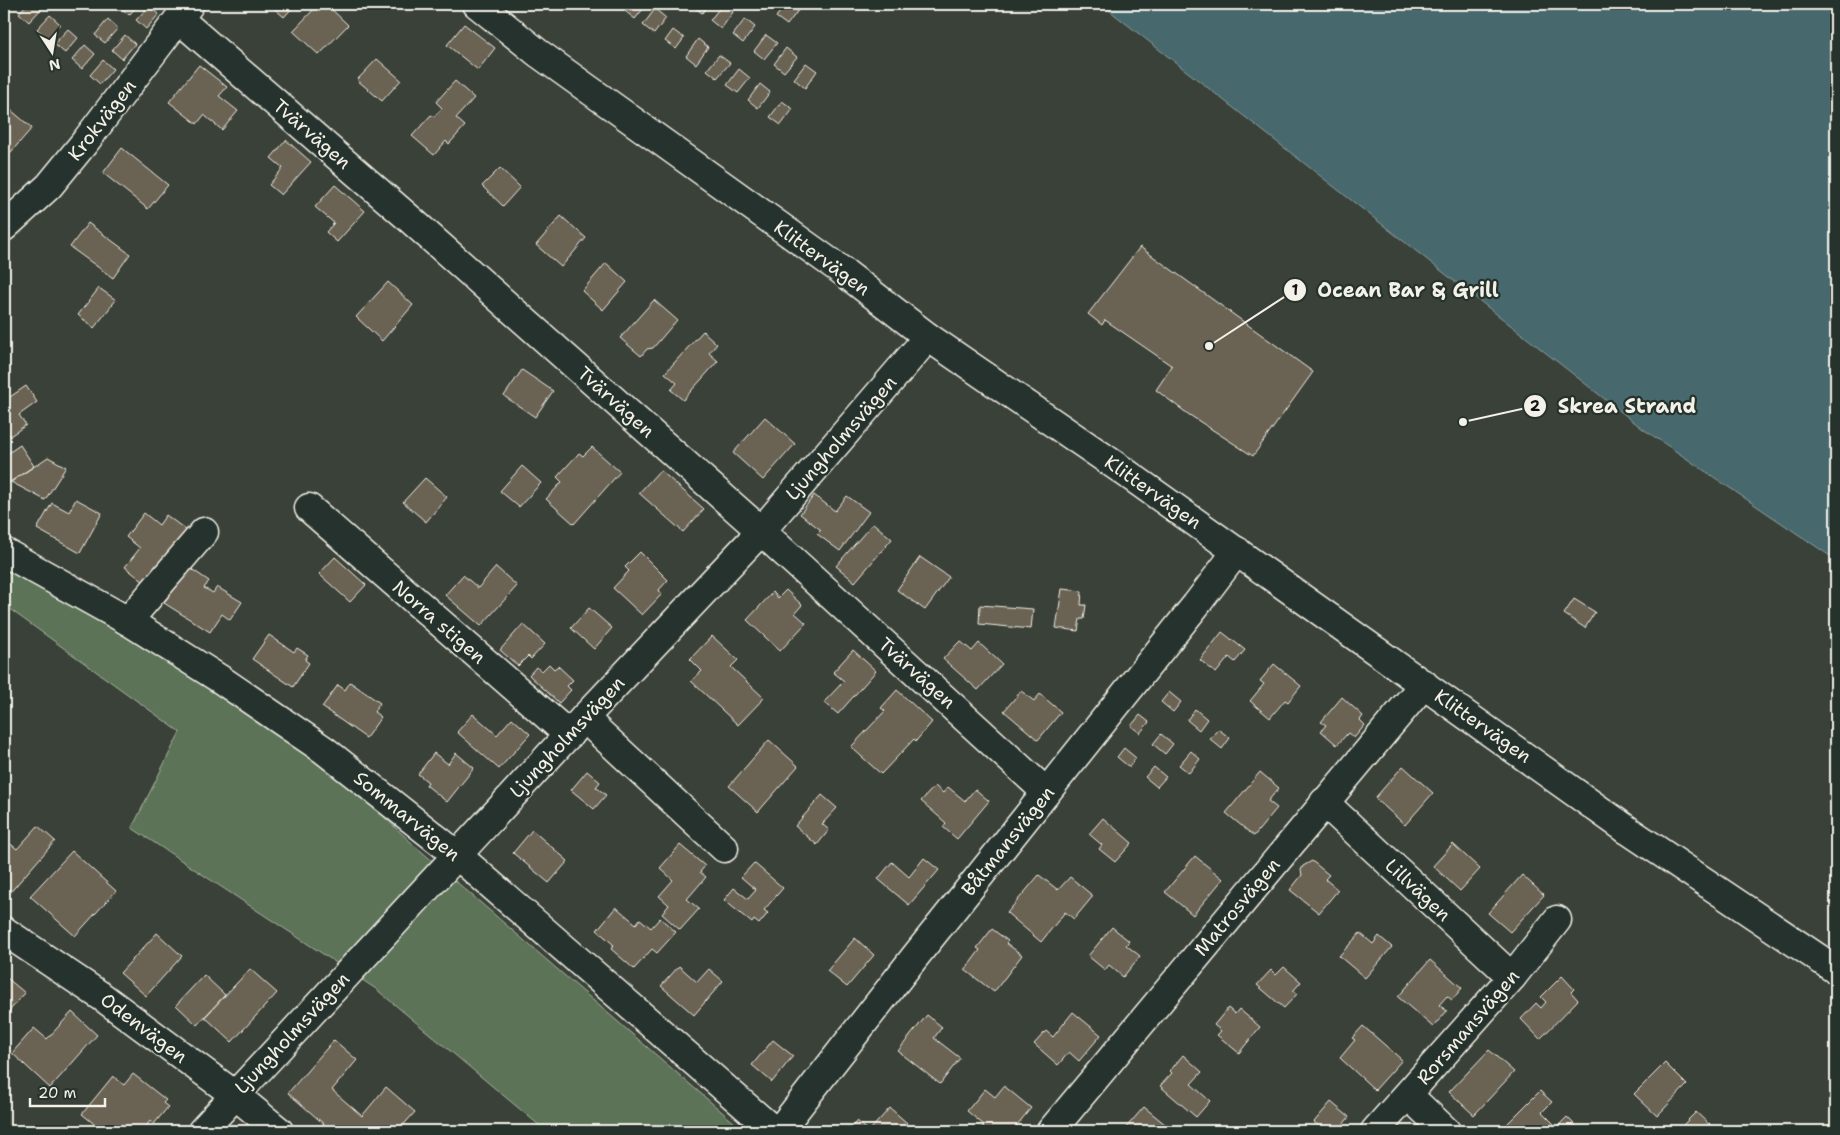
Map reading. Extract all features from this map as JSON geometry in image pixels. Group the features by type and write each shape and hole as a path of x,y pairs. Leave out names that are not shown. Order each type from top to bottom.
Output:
{"street":[{"name":"Klittervägen","path":"477,4 538,53 845,273 928,337 1237,551 1629,831 1836,970"},
{"name":"Krokvägen","path":"4,227 49,186 86,142 185,11"},
{"name":"Tvärvägen","path":"185,11 411,220 761,531 1046,792"},
{"name":"Ljungholmsvägen","path":"202,1131 576,727 761,531 928,337"},
{"name":"Norra stigen","path":"309,508 724,848"},
{"path":"128,621 204,532"},
{"name":"Båtmansvägen","path":"779,1131 914,958 1196,606 1237,551"},
{"name":"Sommarvägen","path":"4,552 128,621 220,679 324,750 457,856 774,1131"},
{"name":"Matrosvägen","path":"1051,1131 1424,684"},
{"name":"Lillvägen","path":"1324,802 1512,977"},
{"name":"Rorsmansvägen","path":"1375,1131 1512,977 1557,920"},
{"name":"Odenvägen","path":"4,932 101,996 235,1095 278,1131"},
{"path":"1408,1095 1446,1131"}],"green space":[{"path":"4,535 225,667 414,845 744,1131 546,1131 376,989 132,828 180,732 4,605"}],"water":[{"path":"1101,4 1836,4 1836,560 1643,429"}],"building":[{"path":"27,4 38,4 42,8 29,22 19,13"},
{"path":"121,4 139,4 129,15 119,6"},
{"path":"269,4 296,4 284,17"},
{"path":"319,4 326,4 348,25 319,55 293,31"},
{"path":"630,4 647,4 635,19 625,11"},
{"path":"692,4 709,4 702,13"},
{"path":"723,4 733,12 721,29 710,20"},
{"path":"786,4 792,4 799,9 787,25 776,17"},
{"path":"149,6 159,14 146,29 136,20"},
{"path":"655,9 666,18 654,34 643,25"},
{"path":"50,15 60,24 47,38 37,29"},
{"path":"108,19 118,28 105,43 95,35"},
{"path":"745,19 755,27 743,43 733,35"},
{"path":"464,24 495,48 478,70 447,45"},
{"path":"68,29 78,38 65,53 54,44"},
{"path":"673,30 684,38 676,49 665,41"},
{"path":"125,35 135,44 122,59 112,50"},
{"path":"766,35 777,43 764,59 754,51"},
{"path":"698,39 708,47 696,64 686,56"},
{"path":"85,45 95,54 82,69 72,60"},
{"path":"786,48 797,57 784,72 774,64"},
{"path":"719,55 730,63 717,78 707,70"},
{"path":"377,59 401,80 382,101 357,80"},
{"path":"103,60 113,69 100,84 90,75"},
{"path":"806,63 817,71 805,88 794,79"},
{"path":"199,65 227,87 219,96 238,111 222,130 204,115 197,124 169,102"},
{"path":"739,69 750,78 738,93 727,85"},
{"path":"455,81 474,98 456,118 465,126 449,144 446,141 434,155 412,136 431,115 434,117 442,108 436,102"},
{"path":"760,84 770,92 758,108 748,100"},
{"path":"782,101 793,109 781,125 770,117"},
{"path":"5,105 32,128 4,160 4,107"},
{"path":"286,140 311,162 281,195 269,185 283,168 271,158"},
{"path":"122,148 168,185 148,209 103,173"},
{"path":"500,168 520,187 503,206 482,186"},
{"path":"335,185 365,211 337,242 326,232 334,223 315,207"},
{"path":"561,216 586,238 561,267 536,245"},
{"path":"88,223 130,254 113,278 70,247"},
{"path":"1140,247 1313,372 1253,456 1188,414 1156,390 1172,366 1105,320 1102,325 1088,314"},
{"path":"606,263 627,282 603,310 582,291"},
{"path":"388,282 413,305 382,341 356,317"},
{"path":"99,288 116,300 94,328 78,315"},
{"path":"654,300 677,320 653,348 647,349 641,356 620,338"},
{"path":"703,331 717,344 709,353 718,361 683,400 671,390 677,383 665,373"},
{"path":"522,370 553,391 535,417 504,396"},
{"path":"26,386 37,402 19,415 26,425 10,436 4,427 4,394 7,399"},
{"path":"765,417 795,444 763,480 733,453"},
{"path":"20,445 34,466 4,486 4,456"},
{"path":"592,447 620,472 574,524 546,499 562,482 557,477 579,453 583,456"},
{"path":"48,457 66,467 45,500 11,482"},
{"path":"522,466 541,483 519,507 500,491"},
{"path":"660,470 704,509 683,532 639,493"},
{"path":"425,478 447,497 426,522 403,502"},
{"path":"814,495 835,511 847,496 869,512 840,551 817,534 821,530 800,514"},
{"path":"76,499 102,513 80,553 37,529 52,503 69,512"},
{"path":"144,513 159,525 166,515 190,533 149,586 125,567 140,548 126,537"},
{"path":"873,523 892,539 855,582 836,566"},
{"path":"640,552 668,580 658,591 662,594 642,615 613,588 629,571 625,567"},
{"path":"335,557 366,585 350,602 319,574"},
{"path":"920,557 949,577 925,610 897,590"},
{"path":"187,566 209,581 204,588 213,593 217,587 242,602 230,620 222,614 210,632 164,603"},
{"path":"496,567 517,586 481,626 445,595 463,575 478,588"},
{"path":"1062,589 1082,591 1081,605 1086,605 1084,619 1080,619 1078,631 1056,628"},
{"path":"786,590 802,605 795,613 806,623 780,651 747,620 773,592 778,598"},
{"path":"1574,599 1595,612 1585,628 1564,614"},
{"path":"980,605 1033,609 1031,629 979,624"},
{"path":"589,608 612,628 594,649 571,628"},
{"path":"523,624 545,644 531,659 528,656 518,666 500,650"},
{"path":"1222,632 1245,650 1235,662 1229,657 1216,673 1200,660"},
{"path":"269,635 294,652 297,648 308,655 305,660 309,663 293,687 252,659"},
{"path":"712,636 738,660 731,667 764,698 738,725 691,681 702,671 690,659"},
{"path":"960,641 972,651 979,643 1002,664 978,690 943,659"},
{"path":"853,650 876,671 838,714 824,702 844,681 833,672"},
{"path":"549,664 554,669 558,666 573,680 567,686 571,690 559,703 529,675 536,667 542,671"},
{"path":"1274,664 1301,686 1288,702 1285,700 1270,718 1250,701 1264,684 1260,681"},
{"path":"350,682 380,703 374,712 381,717 366,738 322,707 338,685 345,690"},
{"path":"897,690 932,722 916,741 914,739 881,774 851,747 885,711 881,708"},
{"path":"1021,691 1034,701 1040,694 1061,712 1038,740 1004,711"},
{"path":"1169,692 1181,702 1173,712 1161,702"},
{"path":"1342,697 1363,716 1360,720 1365,725 1354,738 1348,733 1337,745 1321,731 1326,725 1321,722"},
{"path":"1195,709 1207,719 1199,730 1187,720"},
{"path":"473,714 497,735 512,718 530,734 499,769 457,732"},
{"path":"1140,715 1149,722 1140,733 1131,726"},
{"path":"1218,729 1230,738 1222,749 1210,739"},
{"path":"1161,734 1173,744 1165,754 1153,744"},
{"path":"769,740 798,766 758,812 729,786"},
{"path":"1124,748 1136,758 1129,767 1117,757"},
{"path":"1191,751 1200,759 1189,773 1179,765"},
{"path":"434,753 448,764 456,753 474,768 447,802 426,785 428,782 418,774"},
{"path":"1403,766 1433,793 1405,825 1375,798"},
{"path":"1154,767 1166,777 1157,787 1145,777"},
{"path":"587,771 600,782 596,787 606,795 594,809 571,790"},
{"path":"1260,772 1279,788 1268,801 1277,808 1254,836 1226,813"},
{"path":"935,786 943,793 948,787 965,801 975,789 989,801 957,839 943,827 946,823 921,801"},
{"path":"822,795 837,808 822,824 829,830 817,845 795,826"},
{"path":"1103,818 1132,843 1115,862 1099,849 1102,845 1089,834"},
{"path":"38,826 55,841 7,896 4,894 4,839 17,849"},
{"path":"532,830 568,861 549,883 513,853"},
{"path":"1453,844 1480,869 1460,891 1433,866"},
{"path":"680,845 705,866 700,872 706,877 687,899 699,909 680,930 662,914 669,905 659,896 673,880 660,868"},
{"path":"72,851 116,891 75,936 30,896"},
{"path":"1195,856 1223,879 1193,915 1165,892"},
{"path":"924,858 939,870 909,905 878,879 892,862 909,877"},
{"path":"1312,861 1329,875 1325,879 1338,890 1319,913 1290,890 1302,875 1301,870 1303,866"},
{"path":"754,863 783,888 764,910 768,913 759,924 754,920 752,923 724,900 734,888 748,899 756,890 741,877"},
{"path":"1039,875 1058,890 1070,877 1093,896 1074,919 1065,912 1041,942 1007,913"},
{"path":"1522,875 1544,895 1510,932 1488,913"},
{"path":"616,907 636,924 640,919 651,928 660,918 676,932 657,953 652,949 634,969 611,949 614,945 597,930"},
{"path":"1112,927 1129,941 1126,945 1140,956 1123,977 1109,965 1105,970 1088,956"},
{"path":"992,929 1022,955 994,992 965,970 980,950 977,948"},
{"path":"157,933 182,956 146,996 120,973"},
{"path":"1360,933 1373,944 1379,936 1392,947 1365,978 1339,956"},
{"path":"855,938 874,955 847,987 827,971"},
{"path":"1430,960 1462,988 1452,1000 1447,996 1439,1005 1447,1011 1433,1027 1398,997"},
{"path":"679,966 697,982 709,969 723,981 694,1015 661,986"},
{"path":"1284,967 1301,982 1293,991 1297,994 1284,1008 1257,985 1271,970 1276,975"},
{"path":"250,969 277,993 232,1042 205,1017"},
{"path":"204,975 225,995 197,1025 176,1005"},
{"path":"1562,976 1574,989 1571,992 1578,1000 1540,1039 1521,1019 1536,1003 1541,1008 1546,1002 1541,997"},
{"path":"7,978 25,993 4,1017 4,982"},
{"path":"1228,1008 1235,1014 1239,1009 1260,1027 1239,1053 1217,1035 1221,1031 1214,1025"},
{"path":"72,1012 97,1035 50,1088 12,1053 34,1028 47,1039"},
{"path":"1073,1012 1101,1035 1079,1061 1069,1052 1058,1065 1034,1044 1046,1031 1053,1037"},
{"path":"927,1015 942,1027 934,1038 960,1058 940,1084 898,1051"},
{"path":"1363,1026 1402,1060 1375,1090 1340,1058 1355,1040 1352,1038"},
{"path":"334,1040 357,1060 332,1090 362,1116 386,1087 415,1112 398,1131 332,1131 288,1093"},
{"path":"773,1040 793,1056 772,1082 752,1065"},
{"path":"1489,1050 1514,1072 1474,1115 1449,1092"},
{"path":"1183,1055 1202,1072 1191,1084 1210,1101 1196,1117 1160,1086 1172,1073 1170,1071"},
{"path":"1665,1063 1687,1085 1657,1116 1634,1094"},
{"path":"133,1074 166,1100 163,1103 168,1107 154,1124 150,1121 143,1131 103,1131 82,1114 113,1076 124,1085"},
{"path":"1004,1086 1031,1108 1012,1131 986,1131 982,1128 984,1125 967,1111 985,1089 995,1097"},
{"path":"1540,1091 1552,1102 1542,1112 1557,1127 1567,1117 1578,1128 1575,1131 1500,1131"},
{"path":"1331,1102 1349,1117 1338,1131 1324,1131 1314,1122"},
{"path":"1144,1107 1171,1129 1169,1131 1123,1131"},
{"path":"890,1108 907,1123 899,1131 869,1131"},
{"path":"1696,1112 1716,1131 1685,1131 1681,1127"},
{"path":"857,1121 869,1131 847,1131"},
{"path":"68,1123 78,1131 61,1131"}],"place":[{"name":"Ocean Bar & Grill","path":"1209,346"},
{"name":"Skrea Strand","path":"1463,422"}]}
